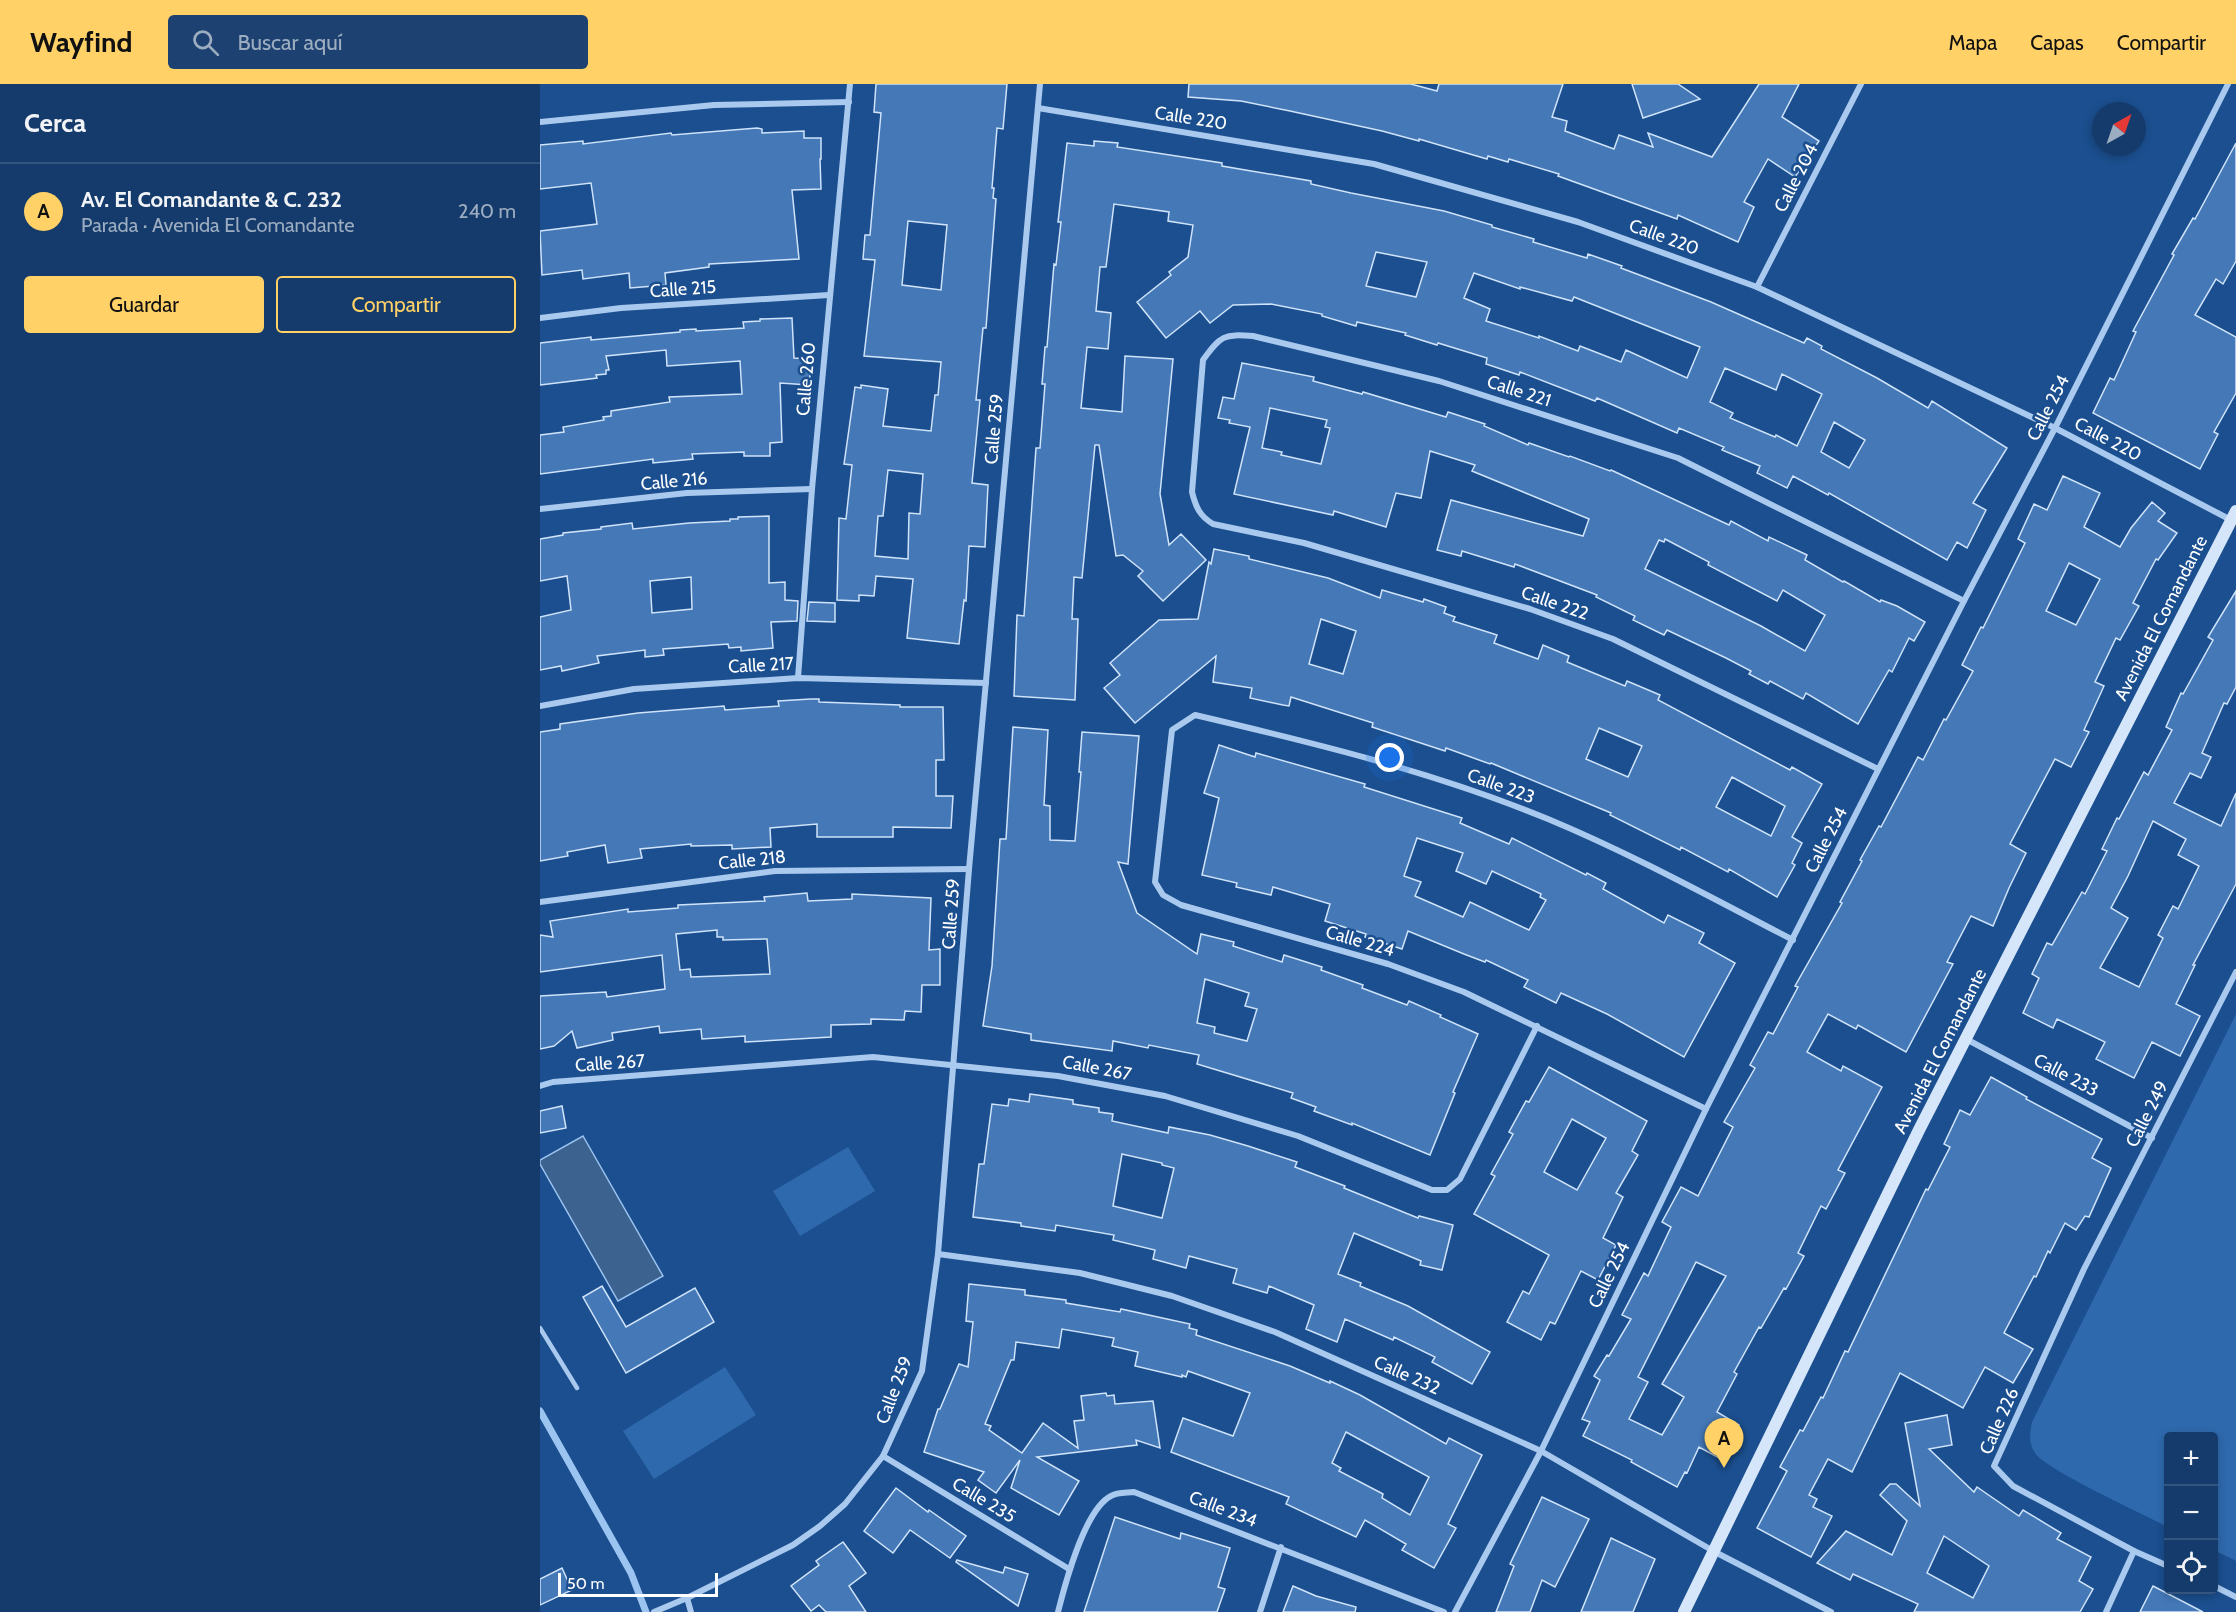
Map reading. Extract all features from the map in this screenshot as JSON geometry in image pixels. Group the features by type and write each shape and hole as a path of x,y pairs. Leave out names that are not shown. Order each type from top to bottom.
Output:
{"street":[{"name":"Calle 260","path":"798,678 812,489 850,84"},
{"name":"Calle 259","path":"654,1612 793,1545 845,1504 884,1456 922,1371 938,1254 969,870 1040,84"},
{"name":"Calle 204","path":"1757,286 1861,84"},
{"name":"Calle 254","path":"1455,1612 1541,1452 1706,1109 1964,601 2055,428 2228,84"},
{"path":"540,122 714,105 849,102"},
{"name":"Calle 220","path":"1038,108 1374,164 1578,222 1757,286 2055,428 2234,518"},
{"name":"Calle 215","path":"540,318 621,308 829,295"},
{"name":"Calle 221","path":"1202,517 1195,506 1192,492 1203,360 1215,343 1230,334 1253,336 1439,381 1678,458 1964,601"},
{"name":"Calle 216","path":"540,509 687,493 812,489"},
{"name":"Calle 222","path":"1202,517 1213,524 1304,543 1530,609 1613,639 1878,769"},
{"name":"Avenida El Comandante","path":"1684,1612 1966,1039 2234,518"},
{"name":"Calle 217","path":"540,706 634,688 798,678 986,683"},
{"name":"Calle 223","path":"1181,723 1195,715 1206,717 1308,741 1461,788 1558,823 1671,876 1793,940"},
{"name":"Calle 224","path":"1181,723 1172,730 1155,882 1163,895 1180,905 1388,964 1464,992 1706,1109"},
{"name":"Calle 218","path":"540,902 775,871 969,870"},
{"name":"Calle 249","path":"2084,1269 2236,972"},
{"name":"Calle 267","path":"540,1086 554,1082 873,1057 1058,1076 1166,1096 1298,1136 1432,1190 1447,1190 1460,1179 1537,1026"},
{"name":"Calle 233","path":"1966,1039 2152,1138"},
{"name":"Calle 232","path":"938,1254 1080,1273 1172,1296 1275,1332 1541,1452 1715,1552 1831,1612"},
{"name":"Calle 226","path":"2084,1269 1994,1466 2013,1486 2134,1551 2164,1564"},
{"name":"Calle 235","path":"884,1456 1069,1569"},
{"name":"Calle 234","path":"1058,1612 1069,1569 1093,1514 1111,1496 1134,1492 1444,1612"},
{"path":"1260,1612 1281,1547"},
{"path":"2106,1612 2134,1551"},
{"path":"2218,1588 2236,1596"},
{"path":"687,1598 691,1612"}],"lane":[{"path":"540,1328 576,1388"}],"shaded area":[{"path":"2236,1014 2236,1561 2218,1552 2218,1432 2164,1432 2164,1525 2097,1492 2043,1461 2031,1445 2032,1422"},
{"path":"583,1136 663,1276 618,1301 540,1164 540,1160"},
{"path":"848,1147 875,1191 800,1236 773,1191"},
{"path":"725,1367 756,1415 654,1479 623,1431"}],"building":[{"path":"876,84 1007,84 1003,129 997,128 992,188 994,188 993,198 996,199 986,328 983,328 976,400 980,400 972,483 988,485 985,547 969,546 966,601 964,600 959,644 907,638 913,579 876,576 874,596 859,595 859,601 837,600 839,518 846,519 852,465 844,464 855,387 861,388 861,385 888,389 883,426 931,431 941,362 864,356 875,260 863,259 865,235 870,235 881,113 874,112","holes":["908,221 947,225 941,290 902,285","888,470 923,474 920,514 909,513 908,559 875,556 878,516 883,516"]},
{"path":"1189,84 1411,84 1437,91 1439,84 1563,84 1552,117 1567,121 1565,131 1614,149 1619,135 1653,147 1648,133 1712,157 1759,84 1799,84 1782,117 1819,141 1795,177 1768,159 1744,202 1754,207 1738,242 1678,215 1677,219 1558,176 1559,174 1509,159 1508,162 1488,156 1487,159 1419,139 1419,141 1241,101 1188,97"},
{"path":"1632,84 1678,84 1700,99 1643,118"},
{"path":"762,129 762,133 804,131 804,138 821,138 821,189 792,190 799,259 709,264 709,267 665,273 666,285 630,288 629,273 583,279 582,270 542,275 540,231 597,224 591,183 540,189 540,145 583,141 583,144 671,133 672,135"},
{"path":"1094,141 1118,143 1117,147 1222,163 1222,166 1311,181 1311,184 1444,211 1534,239 1533,242 1587,258 1588,254 1711,302 1804,343 1807,338 1822,346 1821,349 1928,408 1932,401 2007,448 1973,503 1986,510 1967,548 1957,542 1947,560 1829,493 1828,495 1793,476 1787,488 1757,473 1760,466 1722,450 1724,447 1679,428 1677,433 1597,398 1595,401 1520,372 1519,375 1486,364 1487,358 1438,343 1437,345 1405,335 1406,333 1357,322 1356,326 1322,316 1322,314 1271,304 1233,305 1210,323 1200,311 1166,338 1137,302 1171,275 1169,272 1188,257 1193,225 1168,221 1169,212 1114,204 1106,267 1100,267 1096,311 1111,313 1108,349 1087,347 1081,408 1122,412 1125,356 1173,359 1160,494 1169,545 1181,534 1206,560 1163,601 1138,576 1143,571 1123,555 1116,556 1099,445 1095,445 1082,578 1074,577 1072,619 1078,619 1075,700 1014,696 1017,615 1024,616 1036,448 1040,448 1045,384 1042,384 1045,347 1047,347 1054,264 1056,265 1061,222 1058,222 1067,143 1094,146","holes":["1376,252 1427,262 1416,297 1366,286","1474,273 1520,289 1520,287 1572,301 1574,297 1700,347 1687,378 1626,350 1621,362 1580,346 1578,351 1539,336 1539,338 1486,321 1490,309 1464,298","1725,368 1776,390 1782,374 1822,394 1797,446 1776,435 1775,437 1730,418 1733,413 1710,402","1834,422 1865,440 1849,468 1821,452"]},
{"path":"2236,143 2236,261 2223,284 2216,279 2195,315 2236,337 2236,393 2214,432 2218,434 2200,469 2093,413 2110,378 2114,380 2136,332 2133,331 2174,255 2172,254 2193,218 2195,219"},
{"path":"792,318 794,358 812,359 809,385 780,383 782,442 770,443 770,456 744,456 744,452 692,454 693,459 653,463 653,459 540,474 540,435 564,432 563,427 604,420 603,417 611,416 611,411 670,402 669,397 742,394 740,361 667,366 666,350 606,356 609,370 606,370 606,374 596,375 597,378 540,385 540,343 591,337 591,340 680,332 680,330 744,328 743,322"},
{"path":"1242,363 1314,377 1313,381 1362,394 1363,392 1446,417 1448,412 1485,424 1484,426 1528,445 1529,443 1611,470 1729,525 1731,521 1768,541 1769,537 1807,555 1805,560 1843,582 1880,602 1881,600 1897,606 1925,622 1914,641 1909,638 1892,672 1889,670 1858,724 1806,693 1803,699 1770,681 1768,684 1749,674 1751,671 1667,630 1664,635 1633,620 1635,616 1596,597 1597,595 1515,564 1514,567 1462,551 1461,556 1437,550 1451,500 1583,536 1589,519 1472,471 1475,465 1430,451 1421,498 1396,493 1386,527 1334,511 1333,515 1234,494 1250,427 1229,423 1230,420 1218,418 1223,397 1234,399","holes":["1270,408 1327,420 1325,427 1330,428 1321,464 1262,448","1665,539 1709,562 1708,565 1777,601 1783,590 1825,615 1805,651 1761,626 1645,569 1659,540 1664,542"]},
{"path":"2063,476 2100,493 2084,527 2120,547 2131,528 2152,502 2165,513 2158,521 2177,533 2158,560 2156,559 2133,603 2139,606 2120,640 2116,638 2095,682 2104,686 2084,730 2089,732 2071,767 2055,759 2010,844 2026,853 1993,926 1971,916 1947,962 1953,964 1906,1052 1858,1025 1856,1029 1828,1014 1807,1052 1841,1071 1843,1066 1882,1087 1838,1170 1845,1173 1826,1209 1821,1206 1798,1253 1804,1256 1786,1289 1784,1288 1761,1328 1759,1327 1734,1372 1737,1374 1717,1412 1739,1425 1721,1459 1699,1447 1687,1473 1685,1472 1677,1487 1631,1462 1632,1460 1583,1436 1590,1422 1582,1419 1600,1380 1594,1376 1631,1319 1622,1315 1644,1273 1648,1276 1671,1227 1662,1222 1681,1187 1698,1196 1733,1127 1724,1122 1755,1068 1750,1065 1768,1032 1773,1034 1798,987 1795,986 1842,903 1840,902 1862,861 1860,860 1879,826 1881,827 1918,757 1923,760 1973,671 1962,665 2025,543 2018,539 2034,504 2047,510","holes":["2069,563 2100,579 2076,625 2046,611","1696,1262 1726,1276 1662,1384 1684,1397 1662,1435 1629,1419 1648,1382 1638,1377"]},
{"path":"769,516 769,583 785,582 785,600 798,601 797,621 771,622 773,648 741,651 741,647 729,648 728,644 663,649 664,655 645,657 645,650 597,656 599,663 562,671 561,666 540,670 540,617 571,610 567,576 540,581 540,539 563,535 563,533 632,523 633,529 730,521 738,517","holes":["691,577 692,609 652,613 650,581"]},
{"path":"1214,549 1249,556 1249,559 1328,578 1380,598 1382,590 1423,602 1424,599 1446,607 1444,613 1455,617 1453,621 1497,635 1494,643 1538,659 1543,645 1569,656 1567,662 1625,686 1627,681 1660,695 1658,700 1790,770 1792,767 1822,784 1792,837 1802,843 1792,863 1795,865 1777,897 1729,869 1728,872 1681,847 1680,850 1610,815 1611,813 1491,763 1446,748 1445,751 1372,727 1373,723 1291,697 1289,706 1250,698 1252,688 1213,682 1216,656 1135,723 1104,688 1120,675 1110,663 1159,620 1198,619 1209,562 1211,564","holes":["1321,619 1356,631 1343,674 1309,664","1599,728 1642,746 1628,777 1586,759","1732,777 1785,806 1771,836 1716,807"]},
{"path":"2236,591 2236,687 2227,704 2224,703 2202,753 2211,757 2201,778 2190,773 2174,803 2221,826 2236,793 2236,884 2193,965 2195,965 2176,1004 2200,1016 2180,1056 2152,1042 2134,1078 2096,1059 2105,1042 2057,1019 2053,1028 2023,1013 2039,978 2032,974 2047,943 2052,945 2082,892 2085,894 2107,851 2102,849 2117,818 2119,819 2144,772 2148,775 2172,730 2166,727 2181,693 2183,694 2213,640 2208,637","holes":["2153,821 2186,839 2178,855 2199,866 2178,909 2173,906 2158,935 2163,938 2139,987 2100,968 2128,918 2111,908"]},
{"path":"809,602 835,603 835,622 807,621"},
{"path":"819,699 819,702 943,707 944,760 936,760 936,796 953,796 951,828 893,827 893,837 817,837 817,824 770,828 771,847 732,849 732,845 691,846 691,844 640,849 642,858 608,863 605,845 567,852 568,856 540,861 540,732 560,729 560,724 638,713 724,706 725,710 779,706 778,701"},
{"path":"1013,727 1048,730 1044,805 1050,806 1050,840 1075,841 1082,732 1139,736 1128,864 1118,862 1137,913 1197,954 1201,934 1234,942 1233,946 1282,962 1284,955 1322,967 1321,970 1363,985 1362,988 1407,1005 1409,1001 1478,1034 1453,1092 1455,1093 1430,1155 1352,1123 1352,1125 1314,1111 1316,1107 1291,1098 1293,1093 1197,1064 1199,1055 1149,1045 1148,1048 1113,1041 1112,1051 1031,1040 1031,1034 983,1026 992,966 1000,839 1006,839","holes":["1205,979 1249,993 1245,1006 1257,1009 1247,1041 1214,1033 1215,1027 1197,1023"]},
{"path":"1219,745 1255,757 1256,753 1365,784 1364,787 1462,818 1460,823 1509,844 1512,838 1586,875 1587,873 1606,883 1603,889 1664,923 1668,915 1704,933 1699,943 1735,963 1684,1057 1607,1014 1561,993 1556,1003 1524,987 1528,980 1486,960 1485,962 1408,931 1402,949 1325,921 1330,904 1273,887 1271,895 1236,887 1237,883 1202,875 1219,798 1204,793","holes":["1417,838 1463,853 1456,871 1486,884 1492,871 1541,894 1540,897 1546,900 1529,930 1470,902 1463,917 1415,896 1421,882 1404,876"]},
{"path":"807,893 808,901 852,899 852,894 931,898 929,950 940,949 940,985 922,985 921,1012 905,1011 904,1020 871,1019 871,1024 831,1025 831,1037 745,1042 745,1036 702,1039 701,1029 660,1033 659,1026 612,1033 613,1040 577,1048 572,1031 554,1046 540,1049 540,996 606,992 607,997 665,989 662,955 540,972 540,935 553,937 550,921 628,909 628,912 678,908 678,905 765,901 764,897","holes":["717,930 717,937 723,937 723,940 767,939 770,974 691,977 690,969 680,970 676,934"]},
{"path":"1549,1067 1647,1121 1632,1151 1638,1155 1616,1193 1623,1197 1603,1238 1616,1245 1598,1280 1581,1271 1555,1324 1550,1322 1541,1340 1507,1322 1523,1291 1529,1294 1549,1255 1474,1214 1495,1176 1491,1174 1513,1134 1509,1132 1526,1101 1529,1102","holes":["1572,1119 1606,1138 1577,1190 1544,1172"]},
{"path":"1991,1077 2027,1097 2026,1099 2102,1139 2092,1158 2111,1168 2089,1217 2085,1216 2076,1230 2065,1223 2004,1333 2033,1349 2013,1383 1985,1367 1963,1408 1900,1373 1852,1472 1828,1459 1809,1495 1817,1499 1813,1507 1832,1516 1811,1557 1757,1528 1787,1471 1780,1467 1800,1430 1803,1431 1821,1397 1823,1398 1845,1351 1848,1352 1926,1189 1928,1190 1950,1147 1944,1144 1960,1110 1970,1115"},
{"path":"1030,1094 1073,1100 1073,1104 1099,1108 1099,1112 1113,1114 1112,1121 1168,1133 1169,1127 1210,1135 1248,1146 1297,1162 1295,1167 1418,1218 1419,1216 1453,1225 1442,1270 1420,1265 1421,1261 1354,1233 1338,1274 1408,1306 1490,1352 1472,1384 1432,1362 1435,1357 1394,1337 1393,1340 1345,1319 1337,1342 1306,1329 1314,1305 1269,1286 1267,1293 1233,1283 1237,1269 1189,1256 1186,1268 1153,1259 1155,1250 1113,1240 1114,1235 1056,1225 1055,1231 1021,1226 1021,1223 973,1217 979,1164 984,1164 992,1104 1008,1106 1009,1099 1029,1102","holes":["1122,1154 1162,1163 1162,1165 1174,1168 1162,1218 1113,1206"]},
{"path":"562,1106 566,1128 540,1133 540,1111"},
{"path":"969,1284 1025,1290 1025,1295 1066,1300 1066,1303 1120,1312 1121,1309 1190,1324 1189,1328 1197,1330 1196,1335 1290,1366 1330,1383 1330,1381 1360,1395 1446,1444 1449,1438 1482,1455 1448,1524 1456,1528 1434,1568 1402,1550 1406,1544 1365,1520 1356,1537 1286,1504 1289,1497 1171,1452 1183,1418 1233,1436 1250,1393 1188,1371 1186,1377 1182,1375 1182,1377 1135,1366 1138,1352 1112,1346 1114,1338 1062,1329 1059,1348 1016,1342 1014,1360 1011,1360 985,1424 991,1426 989,1430 1022,1453 1043,1423 1078,1448 1074,1421 1084,1420 1081,1396 1106,1393 1107,1396 1114,1395 1115,1404 1153,1401 1160,1448 1136,1440 1137,1445 1037,1457 1079,1481 1059,1515 1011,1488 1020,1460 996,1493 978,1480 984,1472 924,1452 938,1409 940,1409 959,1364 968,1367 973,1322 966,1321","holes":["1346,1432 1429,1477 1410,1515 1382,1498 1383,1494 1339,1471 1341,1468 1332,1463"]},
{"path":"602,1286 626,1327 695,1288 714,1322 626,1373 583,1297"},
{"path":"1947,1415 1952,1445 1929,1449 1974,1492 1977,1487 2019,1516 2023,1510 2061,1533 2057,1539 2091,1557 2079,1581 2093,1589 2080,1612 1914,1612 1918,1604 1853,1574 1850,1580 1817,1563 1846,1531 1892,1555 1907,1521 1880,1495 1890,1484 1896,1484 1920,1506 1905,1423","holes":["1944,1536 1989,1566 1973,1598 1927,1573"]},
{"path":"896,1488 966,1536 950,1558 910,1530 893,1553 864,1531"},
{"path":"1542,1497 1589,1519 1555,1587 1542,1580 1530,1612 1496,1612 1514,1566 1510,1564"},
{"path":"1115,1517 1180,1539 1181,1533 1230,1548 1218,1587 1225,1589 1217,1612 1084,1612"},
{"path":"1611,1538 1655,1559 1633,1612 1581,1612"},
{"path":"843,1542 866,1573 849,1586 866,1612 826,1612 819,1605 811,1611 791,1586 819,1565 816,1561"},
{"path":"957,1560 1003,1573 1005,1567 1028,1574 1018,1606 956,1562"},
{"path":"562,1568 572,1590 540,1605 540,1579"},
{"path":"1293,1586 1316,1596 1356,1607 1355,1612 1283,1612"},
{"path":"2153,1586 2164,1592 2164,1594 2168,1594 2203,1612 2140,1612"}],"waterway":[{"path":"540,1411 631,1573 646,1612"}],"place":[{"name":"Av. El Comandante & C. 232","path":"1724,1468"}]}
